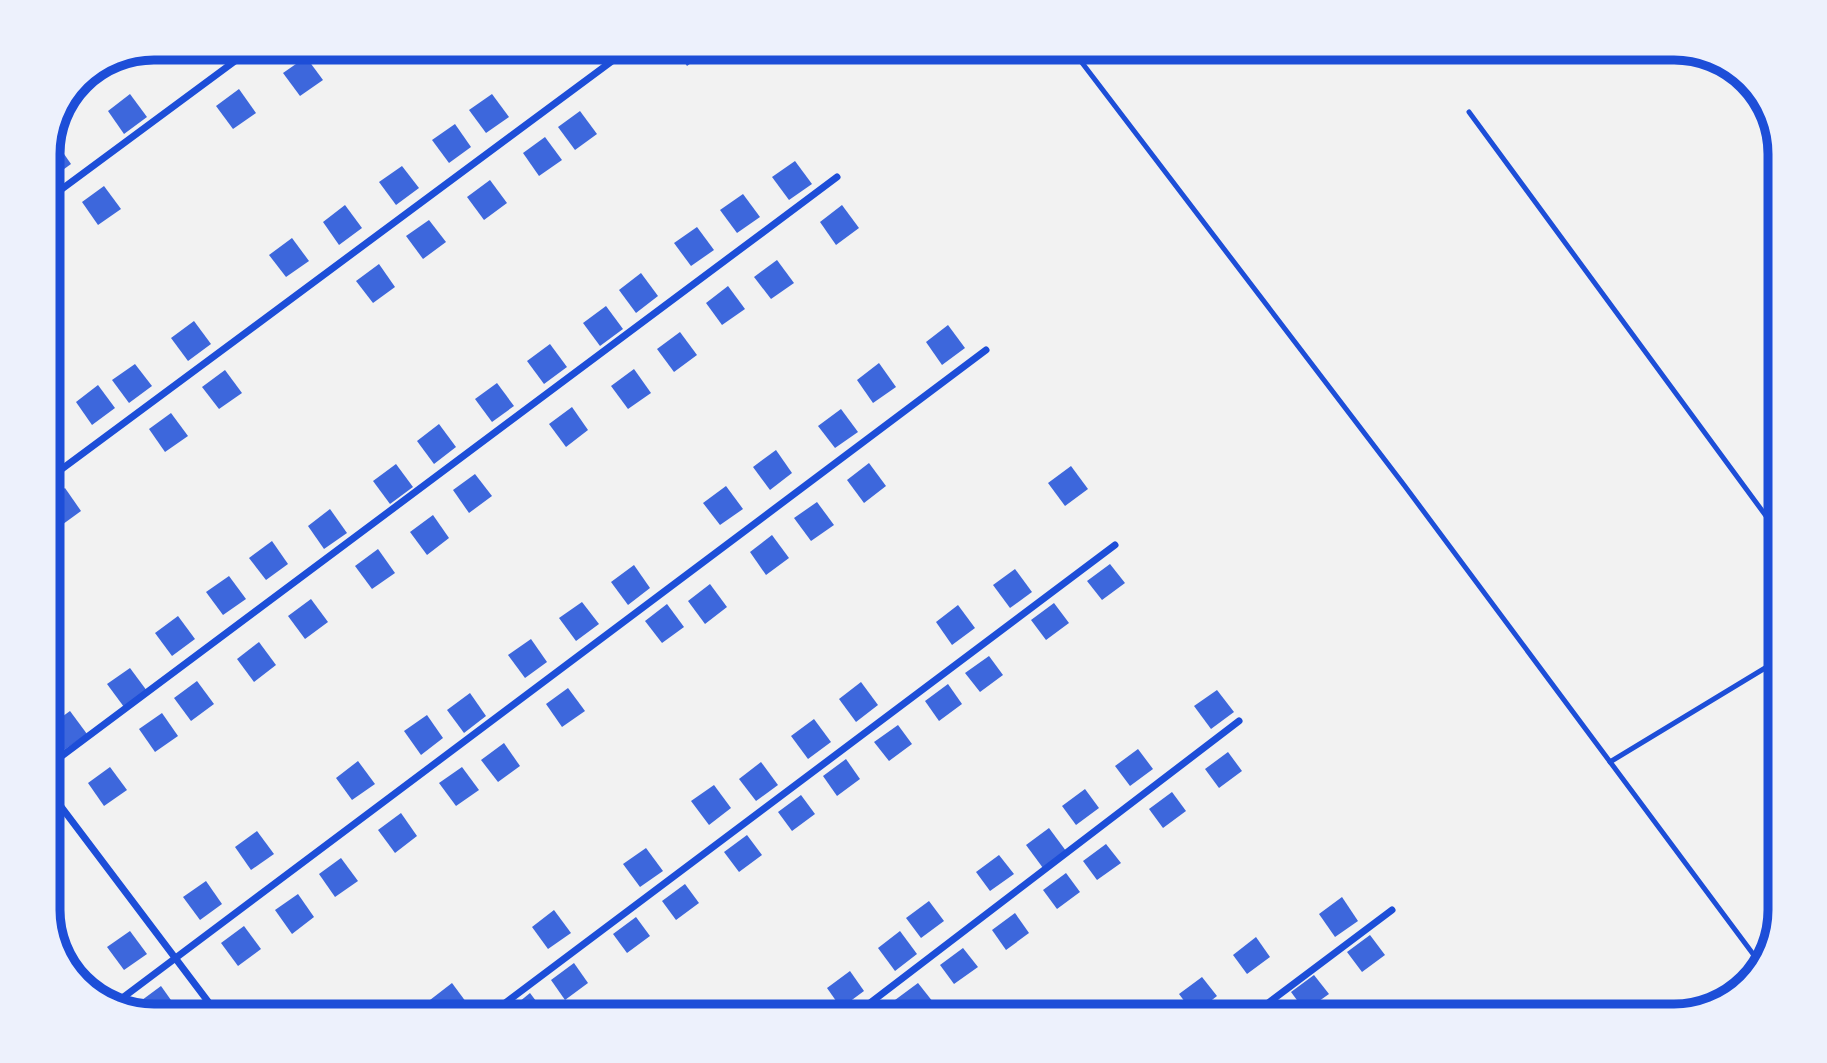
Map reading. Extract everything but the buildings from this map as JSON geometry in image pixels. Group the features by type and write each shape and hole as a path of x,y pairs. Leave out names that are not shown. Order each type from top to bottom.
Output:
{"street":[{"path":"60,191 237,60"},
{"path":"60,470 613,60"},
{"path":"60,757 837,177"},
{"path":"123,998 986,350"},
{"path":"504,1004 1115,545"},
{"path":"869,1004 1239,721"},
{"path":"60,805 210,1004"},
{"path":"1267,1004 1391,910"}],"lane":[{"path":"1080,60 1404,485 1755,956"},
{"path":"1469,112 1767,518"},
{"path":"1610,762 1768,666"}]}
